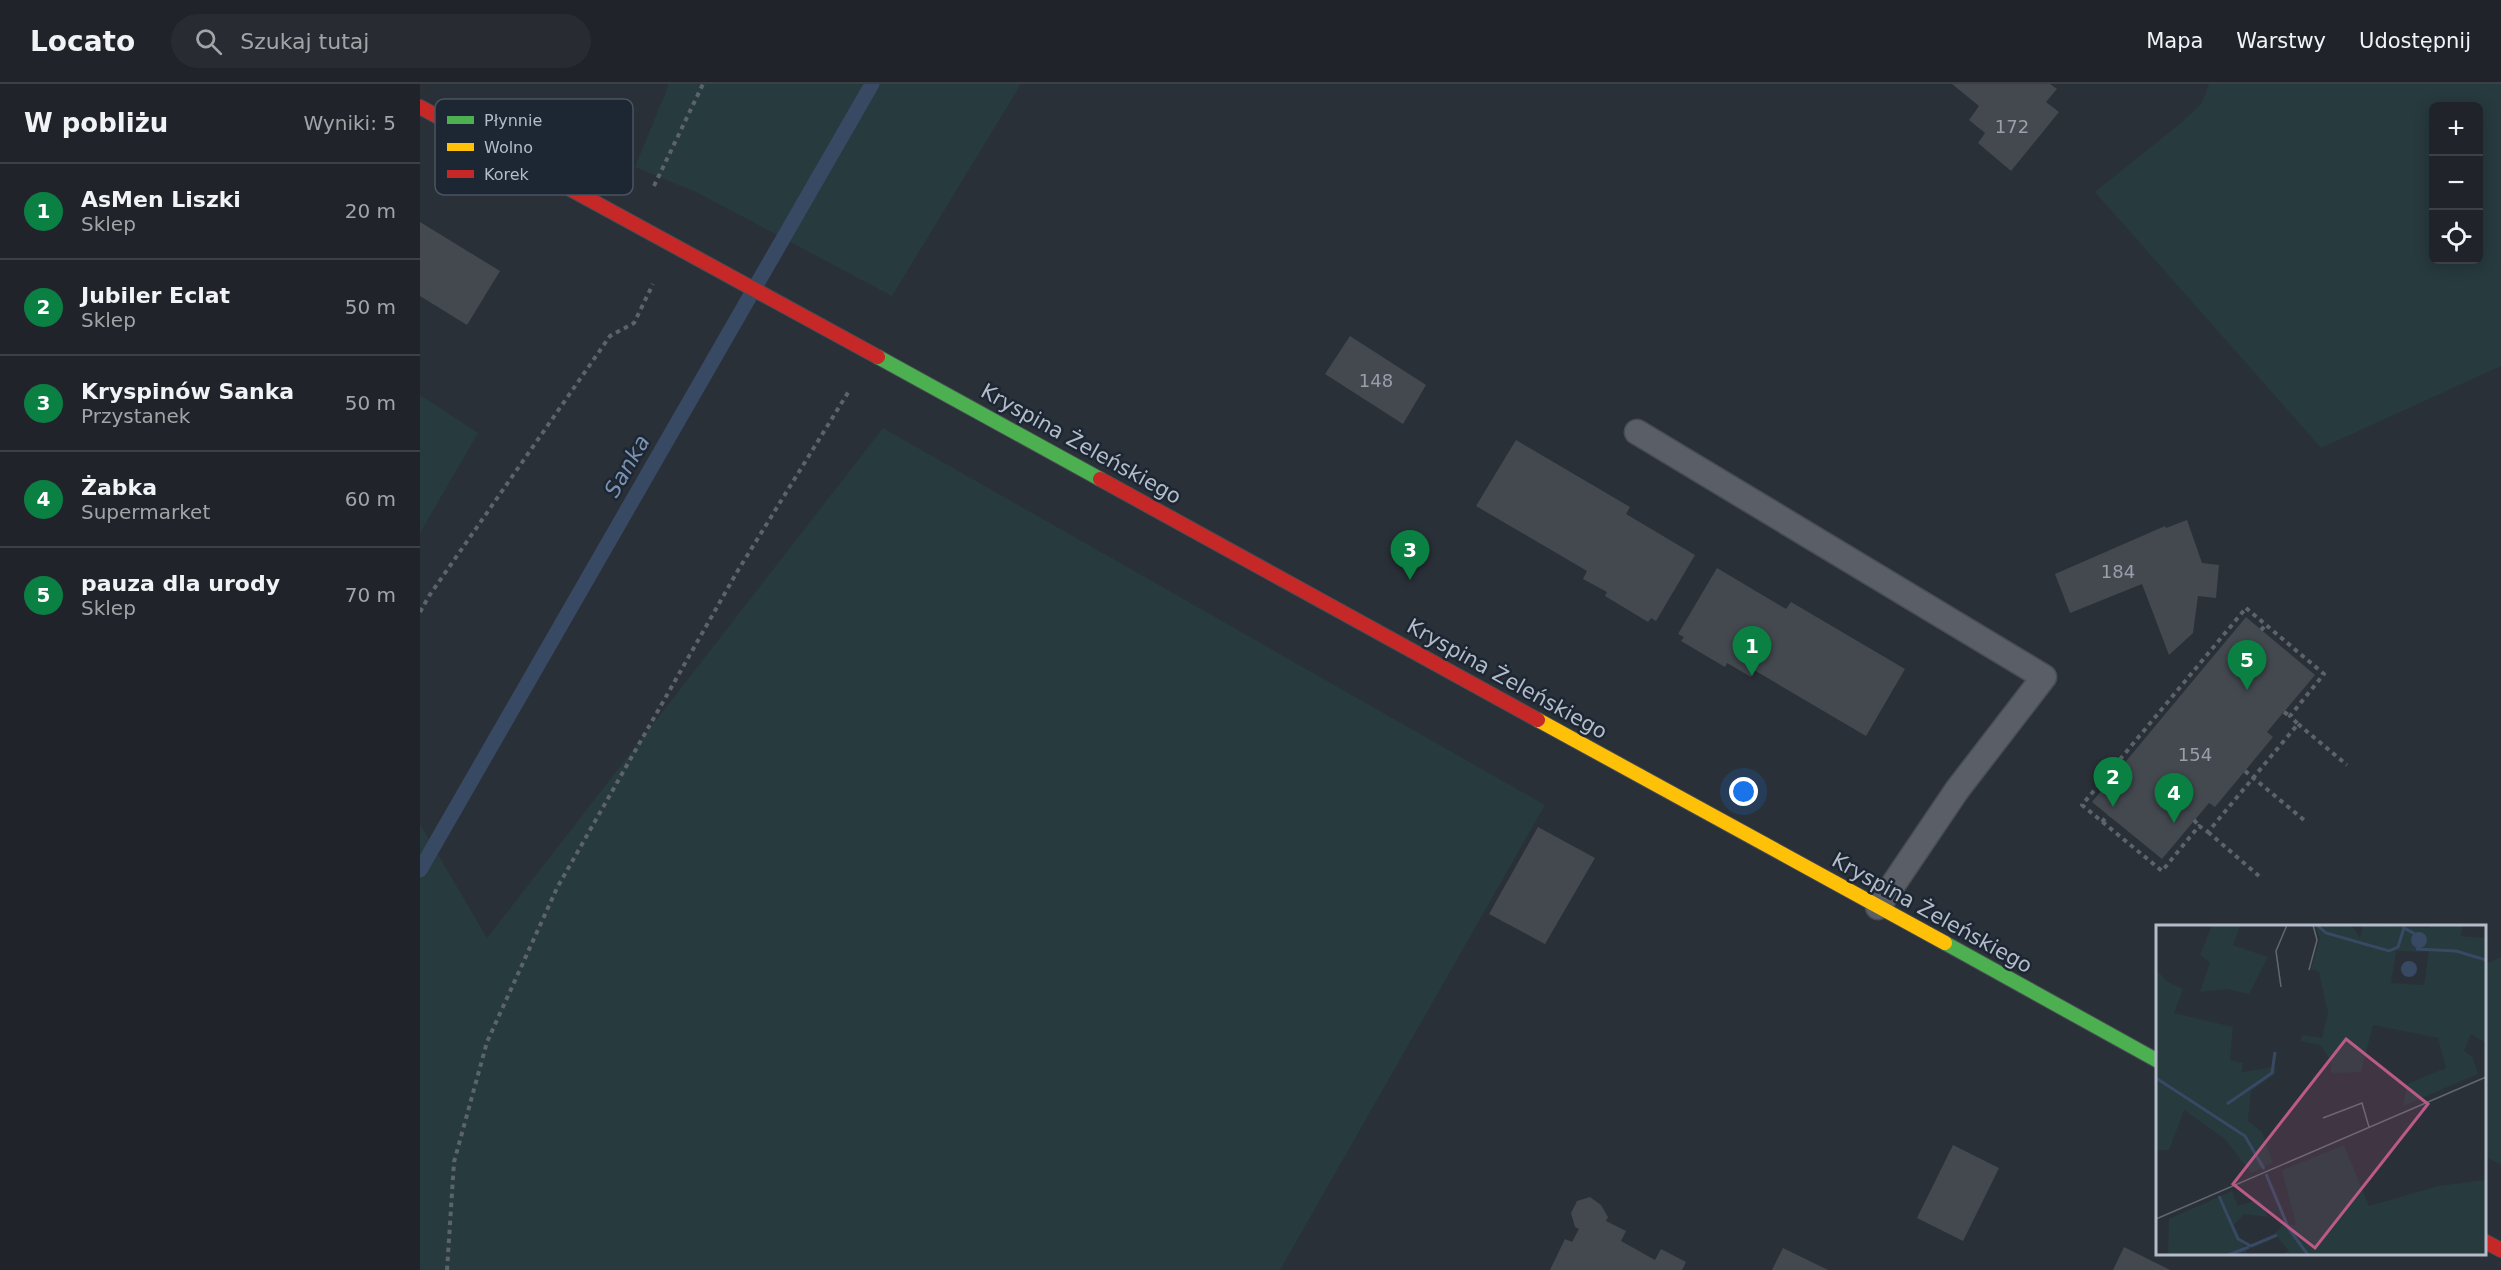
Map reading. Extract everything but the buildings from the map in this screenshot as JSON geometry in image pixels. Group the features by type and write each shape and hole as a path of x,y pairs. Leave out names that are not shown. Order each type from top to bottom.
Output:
{"main road":[{"name":"Kryspina Żeleńskiego","path":"420,107 435,115"},
{"name":"Kryspina Żeleńskiego","path":"579,195 836,333 2156,1060"},
{"path":"2486,1242 2501,1250"}],"lane":[{"path":"1637,432 2044,677 1958,790 1878,907"}],"path":[{"path":"633,225 703,84"},
{"path":"420,612 610,336 634,323 653,284"},
{"path":"447,1270 454,1162 484,1053 552,898 737,572 871,354"},
{"path":"2199,826 2162,871 2082,805 2246,608 2325,674 2290,716"},
{"path":"2261,630 2266,625"},
{"path":"2284,712 2347,765"},
{"path":"2208,832 2298,724"},
{"path":"2245,771 2304,820"},
{"path":"2102,822 2108,815"},
{"path":"2194,820 2259,876"}],"green space":[{"path":"669,84 1021,84 892,296 696,192 635,167"},
{"path":"2209,84 2501,84 2501,366 2321,448 2095,192 2182,122 2202,103"},
{"path":"420,395 478,433 420,533"},
{"path":"883,428 1545,805 1280,1270 420,1270 420,824 487,938"},
{"path":"2501,957 2501,1165 2486,1157 2486,964"}],"waterway":[{"name":"Sanka","path":"420,870 872,84"}],"traffic: fast":[{"path":"878,357 1100,479"},
{"path":"1945,943 2156,1060"}],"traffic: slow":[{"path":"1538,720 1945,943"}],"traffic: jam":[{"path":"420,107 435,115"},
{"path":"581,195 878,357"},
{"path":"1100,479 1538,720"},
{"path":"2486,1242 2501,1250"}],"place":[{"name":"Kryspinów Sanka","path":"1410,580"},
{"name":"AsMen Liszki","path":"1752,676"},
{"name":"pauza dla urody","path":"2247,690"},
{"name":"Jubiler Eclat","path":"2113,807"},
{"name":"Żabka","path":"2174,823"}]}
